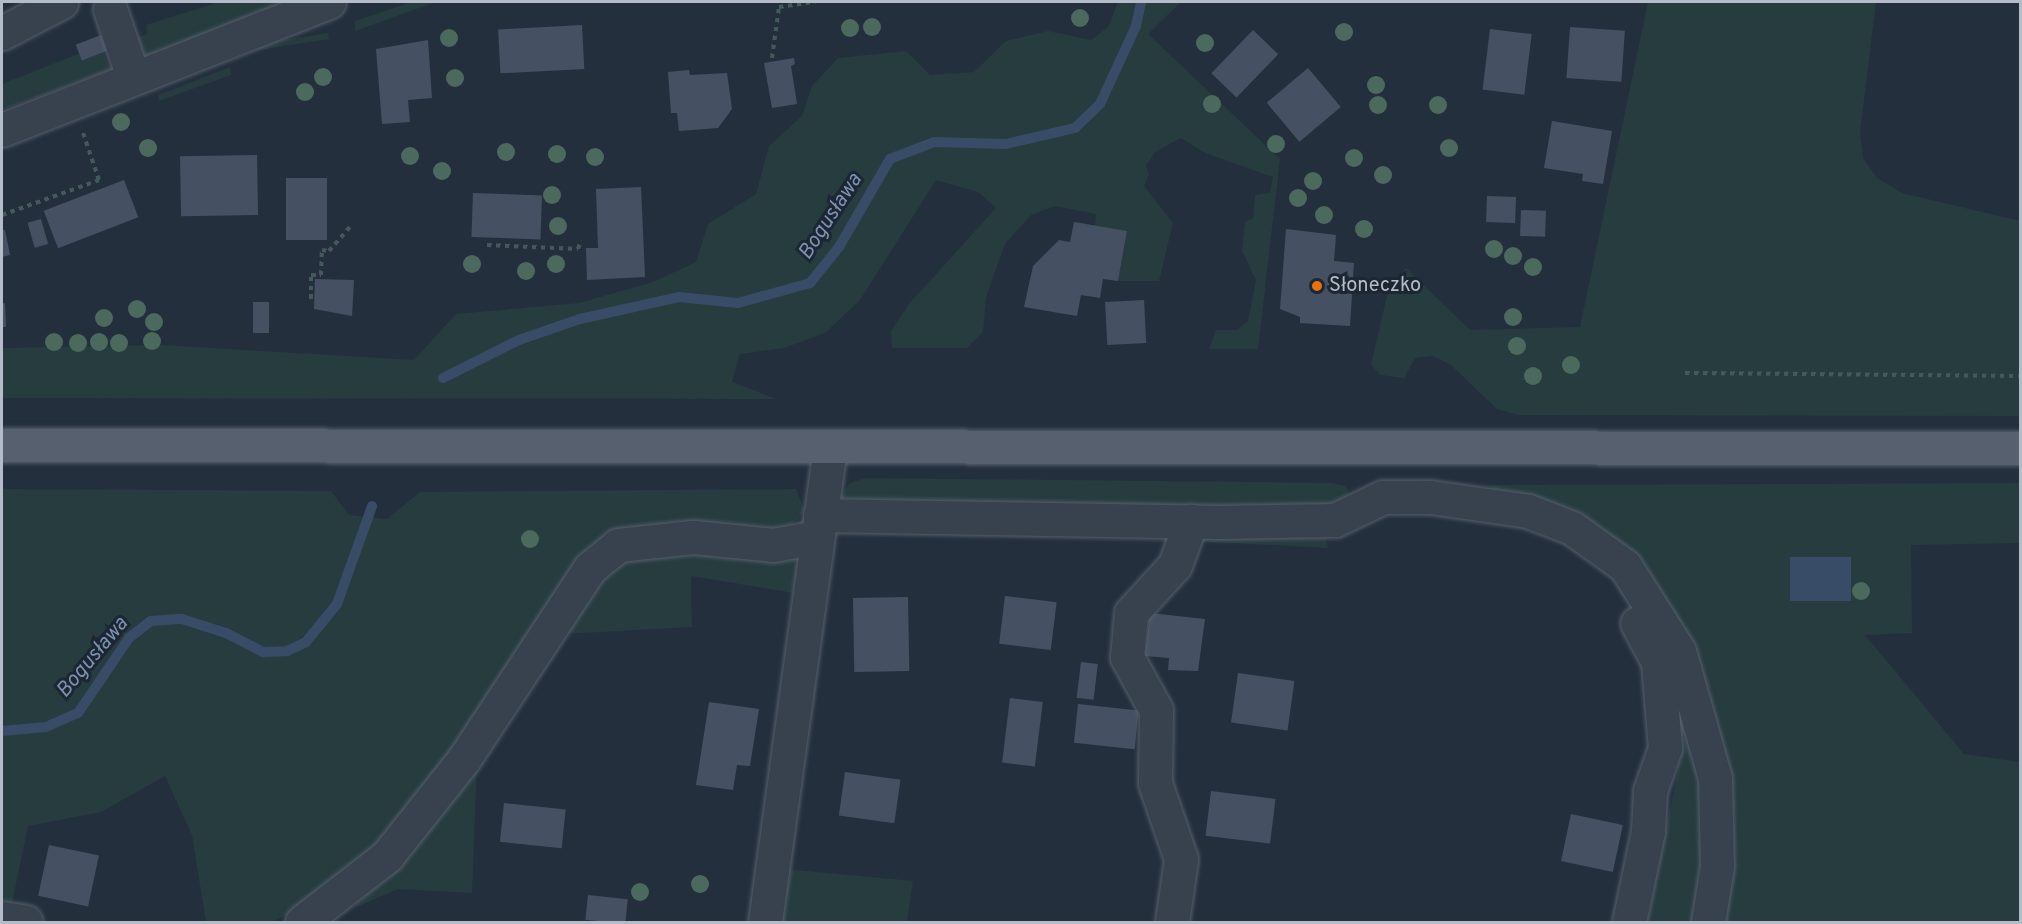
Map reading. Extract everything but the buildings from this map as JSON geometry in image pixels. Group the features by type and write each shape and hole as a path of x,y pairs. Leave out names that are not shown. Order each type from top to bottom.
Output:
{"main road":[{"path":"2,445 830,449 2020,448"}],"street":[{"path":"2,33 61,2"},
{"path":"78,2 89,9 116,5 133,77"},
{"path":"2,130 329,2"},
{"path":"765,922 830,449"},
{"path":"302,922 387,856 464,759 590,568 618,545 693,537 774,545 818,526 1335,520 1383,497 1430,497 1528,511 1572,528 1624,566 1679,651 1715,778 1717,866 1708,922"},
{"path":"1172,922 1181,859 1155,783 1156,710 1127,657 1131,613 1175,566 1191,522"},
{"path":"1572,528 1622,594 1658,662 1665,748 1650,791 1648,831 1629,922"},
{"path":"2,918 26,922"}],"path":[{"path":"772,58 779,8 816,2"},
{"path":"3,215 99,180 81,129"},
{"path":"310,299 311,275 321,275 322,250 328,251 350,227"},
{"path":"487,245 578,249 581,240"},
{"path":"1685,373 2020,376"}],"green space":[{"path":"219,2 300,2 149,57 144,53 136,38 147,34 146,25"},
{"path":"411,2 436,2 355,31 355,21"},
{"path":"1118,2 1181,2 1148,34 1280,159 1258,349 1209,349 1216,330 1237,330 1248,321 1256,280 1242,251 1245,221 1253,219 1255,195 1270,193 1273,177 1205,153 1181,138 1155,152 1146,166 1149,174 1144,186 1173,223 1159,281 1118,281 1127,232 1095,226 1096,214 1055,206 1031,215 1005,244 986,297 983,332 967,348 892,348 891,331 909,304 996,208 978,192 936,180 860,300 825,333 784,348 740,354 732,382 776,399 2,398 2,348 161,345 414,360 456,314 579,303 653,282 696,262 708,224 756,194 769,146 802,116 812,86 838,58 906,51 930,75 974,72 1006,41 1048,31 1091,40 1108,27"},
{"path":"1648,2 1876,2 1860,133 1863,158 1877,178 1902,193 2020,221 2020,416 1518,415 1497,409 1451,365 1433,356 1415,358 1404,378 1381,375 1371,365 1388,291 1406,268 1470,330 1580,327"},
{"path":"328,33 329,39 259,50 258,44"},
{"path":"101,45 110,70 2,110 2,84"},
{"path":"230,67 231,75 159,101 158,95"},
{"path":"866,478 1331,483 1346,486 1349,493 1335,510 898,507 839,497 850,483"},
{"path":"2020,483 2020,543 1911,545 1912,633 1865,635 1964,754 2020,762 2020,922 1721,922 1730,853 1634,565 1488,491 1493,485"},
{"path":"2,489 331,491 349,515 387,519 420,492 796,489 804,509 799,519 781,530 626,531 400,825 289,914 271,922 206,922 192,835 165,776 101,812 28,826 11,908 2,906"},
{"path":"1199,533 1326,537 1328,548 1193,541"},
{"path":"663,550 795,559 799,567 794,593 691,576 692,627 564,634 600,574 623,556"},
{"path":"1688,721 1703,811 1702,884 1695,922 1647,922"},
{"path":"477,761 472,893 398,889 354,908"},
{"path":"784,869 913,881 907,922 777,922"}],"water":[{"path":"1790,557 1851,557 1851,601 1790,601"}],"waterway":[{"name":"Bogusława","path":"443,378 519,340 580,319 679,297 738,303 810,283 839,247 890,159 934,142 1006,144 1075,128 1100,104 1136,26 1141,2"},
{"name":"Bogusława","path":"2,731 46,727 78,713 129,638 151,621 182,619 226,633 263,652 287,651 306,642 337,604 372,506"}],"place":[{"name":"Słoneczko","path":"1317,286"}]}
